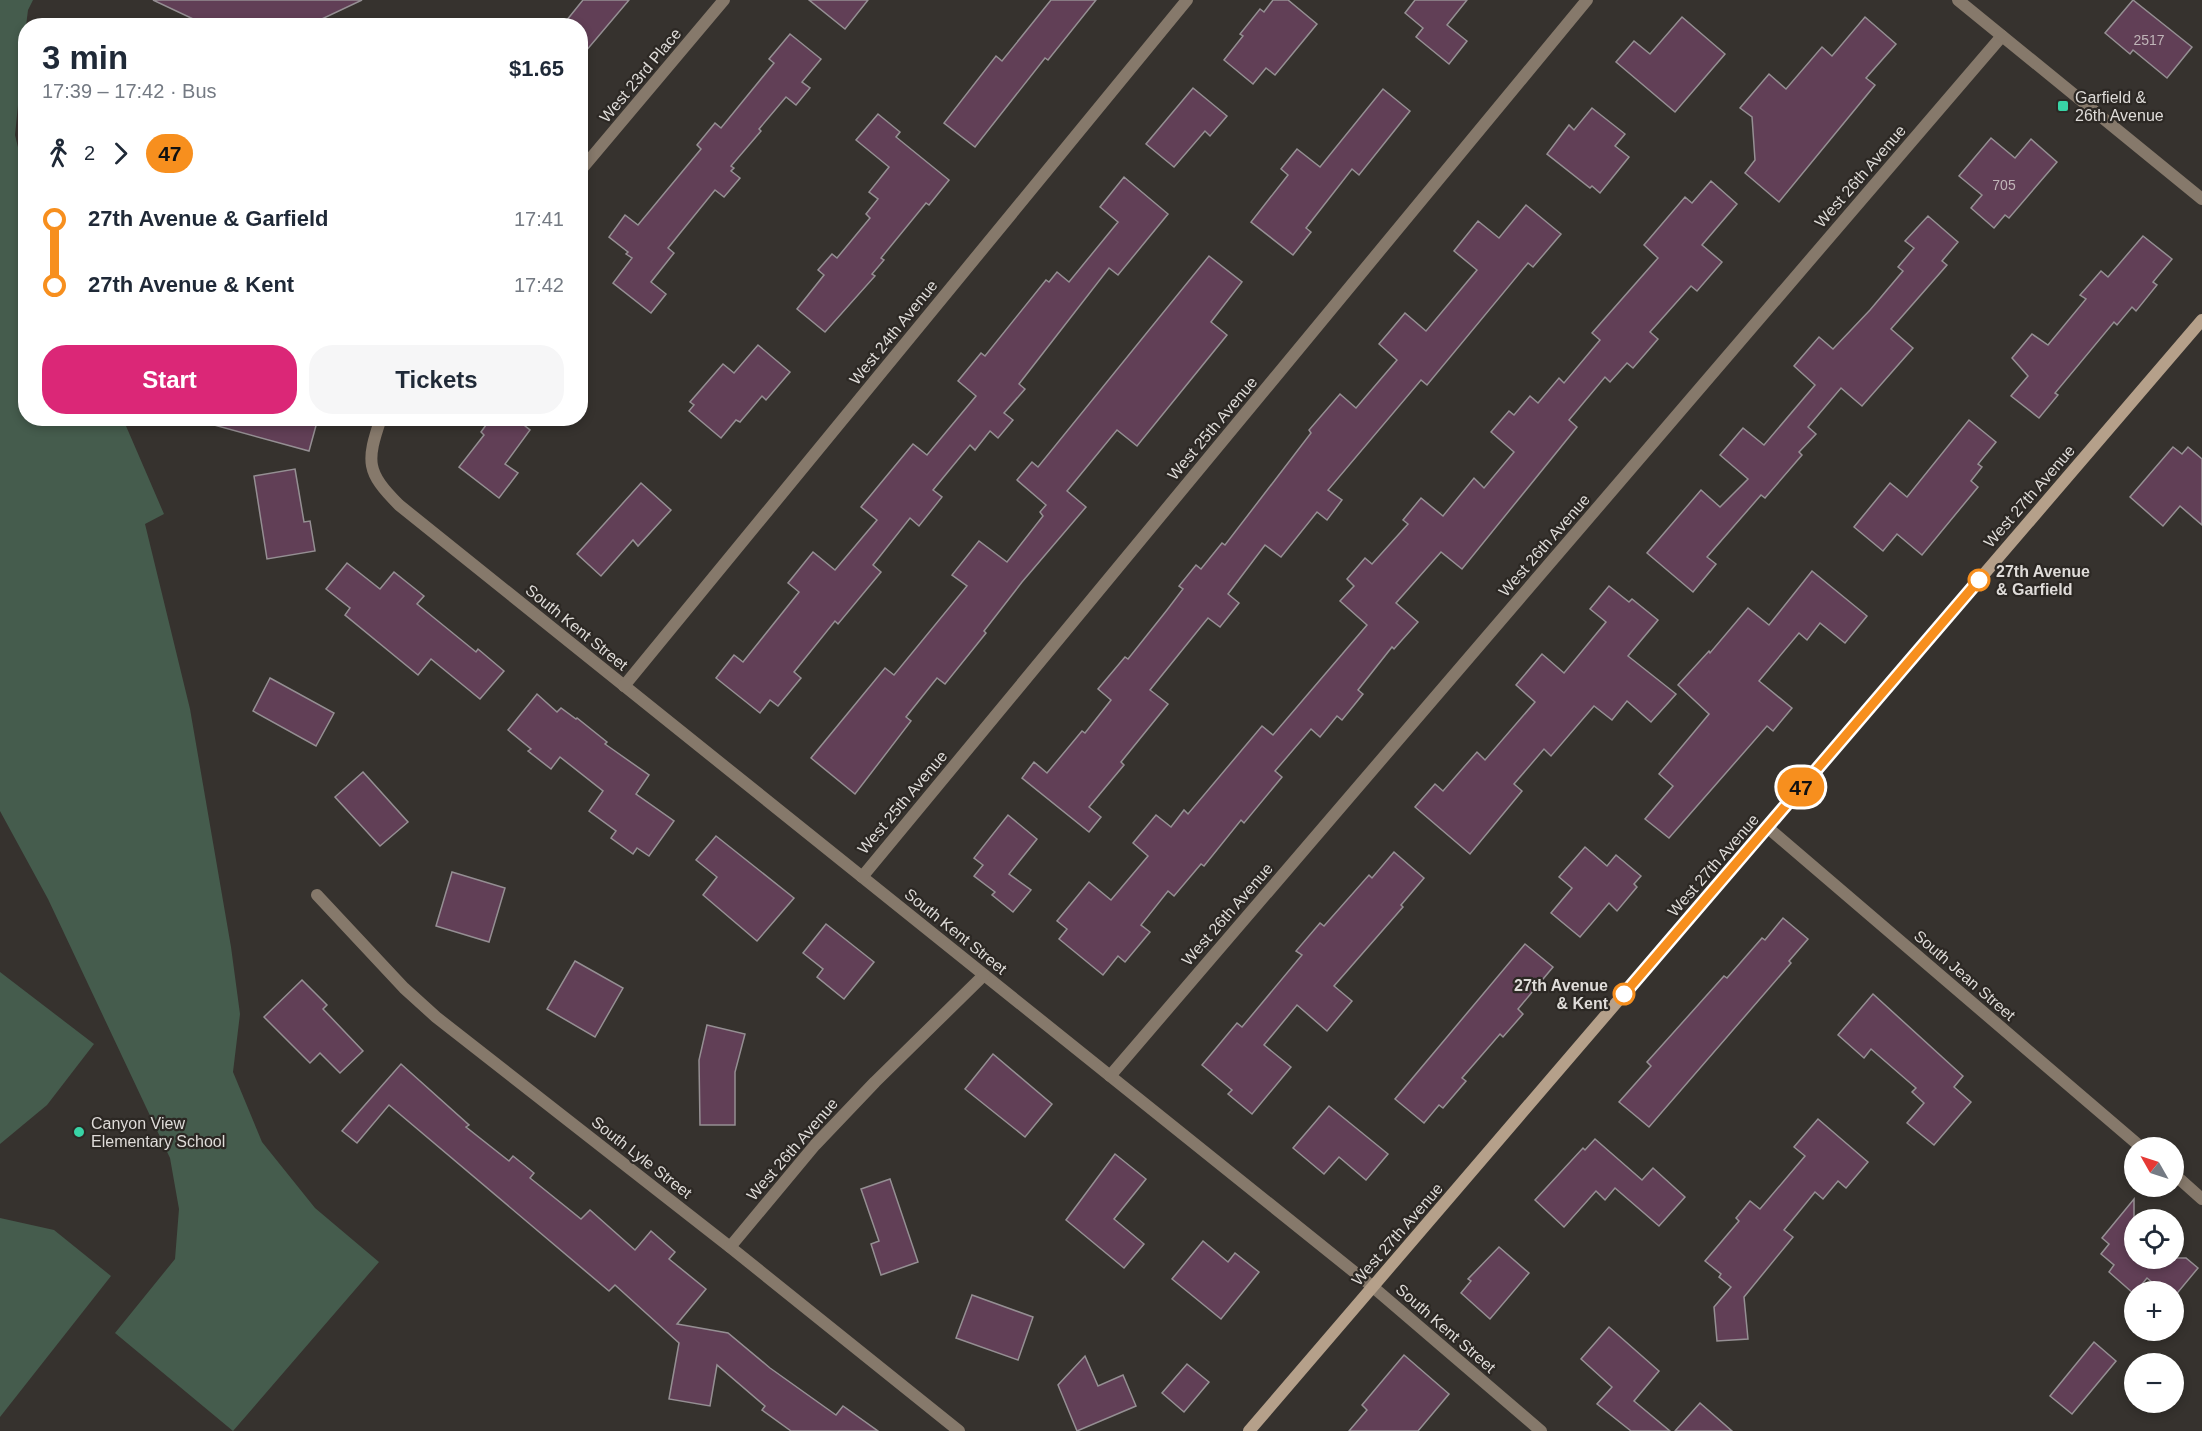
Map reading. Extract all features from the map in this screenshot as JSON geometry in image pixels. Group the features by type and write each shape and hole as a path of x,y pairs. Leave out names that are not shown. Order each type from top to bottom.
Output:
{"main road":[{"name":"West 27th Avenue","path":"1249,1431 2202,320"}],"street":[{"name":"West 23rd Place","path":"588,162 724,0"},
{"name":"West 24th Avenue","path":"624,686 1187,0"},
{"name":"West 25th Avenue","path":"862,877 1587,0"},
{"path":"1958,0 2202,199"},
{"name":"West 26th Avenue","path":"1110,1076 2002,36"},
{"name":"South Kent Street","path":"378,426 371,447 372,469 378,484 399,505 1373,1287 1541,1431"},
{"name":"South Jean Street","path":"1767,827 2129,1137"},
{"name":"South Lyle Street","path":"317,896 404,988 436,1017 730,1246 959,1431"},
{"name":"West 26th Avenue","path":"730,1246 815,1145 875,1082 984,975"},
{"path":"2184,1183 2202,1199"}],"green space":[{"path":"0,0 33,0 27,18 18,18 18,106 15,135 18,147 18,426 126,426 164,514 145,524 190,709 231,947 240,1014 233,1072 262,1142 315,1208 379,1262 233,1431 115,1333 175,1259 179,1209 170,1158 48,899 0,811"},
{"path":"0,972 94,1044 47,1105 0,1144"},
{"path":"0,1218 54,1230 111,1276 0,1417"}],"building":[{"path":"153,0 362,0 324,18 191,18"},
{"path":"583,0 629,0 588,49 588,18 568,18"},
{"path":"809,0 868,0 845,29"},
{"path":"1051,0 1096,0 1048,60 1045,58 975,147 944,123 996,56 1002,61"},
{"path":"1273,0 1288,0 1317,24 1275,75 1266,68 1253,84 1224,60 1243,36 1240,34 1260,9 1264,12"},
{"path":"1415,0 1467,0 1447,25 1467,41 1449,64 1416,37 1423,28 1405,13"},
{"path":"2133,0 2192,47 2167,78 2133,50 2130,54 2105,33"},
{"path":"1682,17 1725,54 1675,112 1616,62 1634,41 1650,54"},
{"path":"1865,17 1896,44 1866,78 1875,85 1779,202 1745,173 1755,160 1752,117 1740,108 1769,74 1786,89 1822,47 1832,56"},
{"path":"790,34 821,59 802,82 810,88 796,105 786,97 731,166 734,168 731,171 740,178 724,197 715,190 668,248 674,253 651,282 666,294 651,313 613,283 632,258 609,237 625,215 638,225 701,149 697,145 715,123 721,128 774,63 769,59"},
{"path":"1193,88 1227,116 1210,136 1205,131 1174,167 1146,144"},
{"path":"1383,89 1410,111 1359,175 1352,169 1306,228 1311,232 1293,255 1251,222 1288,175 1281,169 1297,149 1320,167"},
{"path":"1592,108 1625,134 1615,146 1629,157 1600,193 1592,186 1590,188 1547,154 1569,125 1574,130"},
{"path":"878,114 900,132 896,137 949,180 929,205 926,203 881,258 884,260 872,274 875,276 825,332 797,309 824,275 818,270 832,254 837,258 870,218 866,214 878,199 869,192 889,167 856,140"},
{"path":"1991,138 2015,158 2031,139 2057,162 2009,218 2005,215 1994,228 1971,208 1982,195 1959,176"},
{"path":"1124,177 1168,214 1118,275 1109,268 1019,384 1025,389 1004,413 1013,420 998,438 990,431 975,450 970,445 933,490 942,497 919,526 910,518 873,565 881,572 838,624 835,621 794,672 801,678 778,706 770,700 760,713 716,678 734,655 743,662 799,592 788,583 813,552 835,570 877,520 861,507 913,444 927,455 976,396 958,381 981,353 985,356 1046,280 1049,282 1057,272 1069,282 1118,222 1100,207"},
{"path":"1711,181 1737,204 1702,245 1722,262 1697,291 1691,286 1650,332 1658,339 1633,368 1627,363 1610,382 1605,377 1569,420 1577,427 1462,569 1441,552 1396,603 1418,622 1394,649 1392,647 1358,690 1363,694 1342,720 1337,716 1320,737 1311,729 1275,771 1282,777 1244,823 1241,820 1204,866 1201,864 1174,896 1168,891 1141,925 1150,932 1125,962 1118,956 1103,975 1059,939 1067,929 1057,921 1089,882 1111,900 1148,856 1133,843 1156,815 1171,827 1184,810 1188,814 1262,726 1273,735 1367,625 1340,601 1354,586 1347,579 1365,558 1372,564 1408,524 1403,520 1421,498 1443,516 1474,478 1484,488 1514,452 1491,432 1509,411 1514,415 1530,396 1538,403 1559,378 1564,383 1600,340 1592,333 1658,258 1644,245 1685,197 1692,203"},
{"path":"1526,205 1561,234 1533,267 1528,263 1427,385 1421,380 1328,490 1342,500 1327,520 1317,512 1281,557 1265,545 1228,594 1239,603 1220,627 1208,618 1150,690 1168,704 1121,762 1124,765 1089,807 1101,817 1089,832 1022,778 1034,762 1047,773 1082,731 1085,733 1111,700 1098,689 1125,657 1128,659 1167,610 1183,589 1179,586 1196,565 1201,569 1222,543 1225,545 1311,433 1309,430 1340,394 1356,408 1397,360 1379,344 1405,313 1426,331 1477,270 1454,251 1478,221 1499,238"},
{"path":"1928,216 1958,242 1942,261 1947,265 1891,329 1913,348 1862,406 1841,388 1808,427 1816,434 1799,452 1802,455 1765,498 1761,495 1707,557 1716,564 1693,592 1647,553 1701,490 1720,507 1748,479 1720,455 1743,428 1764,445 1815,385 1794,366 1819,337 1833,349 1870,310 1903,271 1898,267 1914,248 1905,241"},
{"path":"2143,236 2172,259 2153,282 2157,285 2136,311 2132,307 2117,325 2114,322 2055,393 2058,395 2039,418 2011,396 2028,376 2012,358 2032,334 2048,345 2086,299 2080,295 2101,271 2108,277"},
{"path":"1209,256 1242,282 1211,322 1227,335 1137,446 1117,430 1067,491 1086,507 1022,582 984,631 986,633 945,684 937,678 906,717 911,721 855,794 811,758 885,668 894,675 967,586 952,575 979,541 1007,562 1043,516 1040,512 1046,505 1017,480 1032,462 1038,467"},
{"path":"758,345 790,372 766,400 762,396 740,422 736,420 721,438 689,411 694,405 690,402 723,364 734,373"},
{"path":"1969,420 1996,442 1978,464 1982,467 1971,481 1978,487 1922,555 1897,534 1883,551 1854,527 1890,483 1907,497"},
{"path":"218,426 316,426 309,451"},
{"path":"485,426 525,426 530,430 505,464 518,473 499,498 459,467 484,435 481,432"},
{"path":"2173,447 2182,454 2188,447 2202,459 2202,525 2180,506 2163,526 2130,497"},
{"path":"295,469 304,522 310,521 315,551 267,559 254,476"},
{"path":"641,483 671,510 638,546 633,540 601,576 577,554"},
{"path":"347,563 380,589 394,572 424,596 417,604 476,652 478,649 504,671 480,699 431,659 418,675 345,615 350,608 326,589"},
{"path":"1812,571 1867,616 1845,643 1820,623 1807,640 1799,633 1759,681 1792,708 1773,731 1767,726 1669,838 1645,819 1673,786 1659,774 1709,714 1678,685 1709,651 1710,653 1748,608 1769,625"},
{"path":"1609,586 1629,602 1632,599 1658,620 1628,656 1676,694 1651,722 1627,701 1612,720 1594,706 1551,756 1544,749 1514,784 1522,791 1470,854 1415,807 1435,784 1443,791 1477,752 1485,760 1535,702 1516,685 1542,654 1564,673 1606,622 1590,609"},
{"path":"270,678 334,713 316,746 253,711"},
{"path":"537,694 557,712 561,708 577,718 607,742 605,744 649,775 636,794 674,821 649,856 637,848 633,854 611,838 616,831 589,811 603,791 560,757 551,769 528,751 531,749 508,730"},
{"path":"363,772 408,822 380,846 335,797"},
{"path":"1008,815 1037,839 1009,874 1031,890 1013,912 992,895 995,892 974,876 983,865 974,858"},
{"path":"716,836 794,898 757,941 703,895 717,877 696,860"},
{"path":"1585,847 1607,866 1616,855 1641,876 1634,884 1637,887 1617,911 1609,903 1580,937 1551,913 1572,888 1559,877"},
{"path":"1394,852 1424,878 1401,905 1403,907 1334,986 1352,1001 1327,1031 1297,1005 1264,1045 1291,1067 1252,1114 1228,1094 1232,1090 1202,1065 1237,1023 1242,1027 1302,955 1296,951 1320,923 1324,926 1369,875 1372,878"},
{"path":"452,872 505,888 489,942 436,926"},
{"path":"1783,918 1808,939 1789,961 1791,963 1649,1127 1619,1102 1651,1066 1647,1062 1724,976 1727,978 1762,938 1765,940"},
{"path":"826,924 874,962 844,999 817,977 823,969 803,953"},
{"path":"1525,944 1553,967 1518,1009 1523,1014 1503,1037 1500,1034 1462,1078 1466,1081 1443,1108 1439,1105 1424,1123 1395,1099"},
{"path":"575,961 623,988 595,1037 547,1009"},
{"path":"302,980 327,1005 323,1009 363,1051 340,1073 320,1053 310,1063 264,1017"},
{"path":"1873,994 1963,1076 1954,1087 1971,1102 1934,1145 1907,1123 1924,1103 1912,1092 1916,1088 1871,1049 1864,1058 1838,1035"},
{"path":"707,1025 745,1034 735,1072 735,1125 700,1125 699,1060"},
{"path":"993,1054 1052,1104 1025,1137 965,1089"},
{"path":"401,1064 469,1125 466,1127 509,1161 513,1156 534,1173 530,1178 581,1219 590,1210 635,1250 651,1231 675,1252 669,1259 706,1289 677,1324 728,1333 770,1368 836,1415 843,1406 878,1431 791,1431 762,1410 765,1406 717,1365 710,1406 669,1399 679,1343 615,1285 609,1291 389,1105 357,1143 342,1131"},
{"path":"1329,1106 1388,1154 1366,1180 1339,1157 1324,1174 1293,1148"},
{"path":"1818,1119 1868,1162 1846,1188 1838,1181 1823,1199 1815,1192 1784,1230 1793,1237 1744,1297 1748,1339 1717,1341 1714,1307 1731,1287 1719,1277 1721,1274 1705,1261 1739,1221 1736,1218 1750,1201 1760,1209 1805,1156 1794,1147"},
{"path":"1595,1139 1642,1180 1653,1168 1685,1197 1659,1226 1615,1188 1605,1200 1596,1191 1564,1227 1535,1200 1583,1148 1585,1150"},
{"path":"1115,1154 1146,1179 1114,1219 1144,1244 1124,1268 1066,1220"},
{"path":"890,1179 918,1262 881,1275 871,1244 879,1241 861,1189"},
{"path":"2134,1199 2134,1209 2126,1209"},
{"path":"2124,1211 2124,1269 2184,1269 2184,1258 2198,1268 2184,1285 2184,1281 2151,1281 2147,1278 2145,1281 2124,1281 2124,1285 2109,1272 2114,1265 2101,1254 2109,1244 2102,1238"},
{"path":"1203,1241 1228,1262 1235,1253 1259,1272 1221,1319 1172,1279"},
{"path":"1499,1247 1529,1273 1490,1319 1461,1293 1471,1281 1468,1279"},
{"path":"972,1295 1033,1317 1018,1360 956,1338"},
{"path":"1609,1327 1659,1371 1634,1401 1670,1431 1631,1431 1597,1404 1612,1387 1581,1359"},
{"path":"2094,1342 2116,1361 2072,1414 2050,1396"},
{"path":"1404,1355 1449,1394 1418,1431 1349,1431 1367,1410 1362,1405"},
{"path":"1085,1356 1098,1386 1123,1375 1136,1406 1077,1431 1058,1385"},
{"path":"1187,1364 1209,1382 1184,1412 1162,1393"},
{"path":"1700,1403 1732,1431 1675,1431"}],"bus line":[{"name":"47","path":"1624,994 1979,580"}],"place":[{"name":"Garfield & 26th Avenue","path":"2063,106"},
{"name":"27th Avenue & Garfield","path":"1979,580"},
{"name":"27th Avenue & Kent","path":"1624,994"},
{"name":"Canyon View Elementary School","path":"79,1132"}]}
